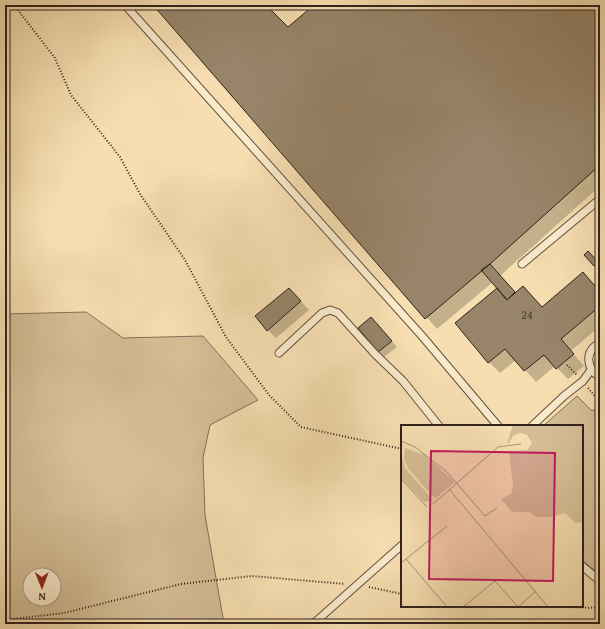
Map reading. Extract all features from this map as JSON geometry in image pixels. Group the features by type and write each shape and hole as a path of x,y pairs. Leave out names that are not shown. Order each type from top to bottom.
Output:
{"lane":[{"path":"125,5 422,336 497,425"},
{"path":"522,264 600,199"},
{"path":"279,352 322,313 330,310 338,313 375,354 403,381 438,425"},
{"path":"600,343 593,348 590,353 589,365 591,370 600,377"},
{"path":"533,425 564,396 583,381 591,370"},
{"path":"313,624 401,546"},
{"path":"583,567 600,581"}],"path":[{"path":"14,5 55,58 71,95 120,157 140,194 185,260 226,337 268,395 301,427 401,449"},
{"path":"5,620 64,613 181,584 252,576 358,585 401,594"},
{"path":"566,607 600,608"}],"shaded area":[{"path":"86,312 123,338 203,336 258,400 210,425 203,458 205,515 224,624 5,624 5,314"},
{"path":"577,396 591,410 600,411 600,575 583,561 583,425 544,425"}],"building":[{"path":"153,5 266,5 288,27 314,5 600,5 600,165 490,264 425,319"},
{"path":"588,251 598,262 594,266 584,255"},
{"path":"490,264 515,292 507,300 481,270"},
{"path":"583,272 600,292 600,306 561,339 574,354 556,369 544,355 524,371 505,349 488,363 455,323 497,288 507,300 523,286 542,307"},
{"path":"289,288 301,301 267,331 255,316"},
{"path":"371,317 392,341 378,352 358,328"}]}
